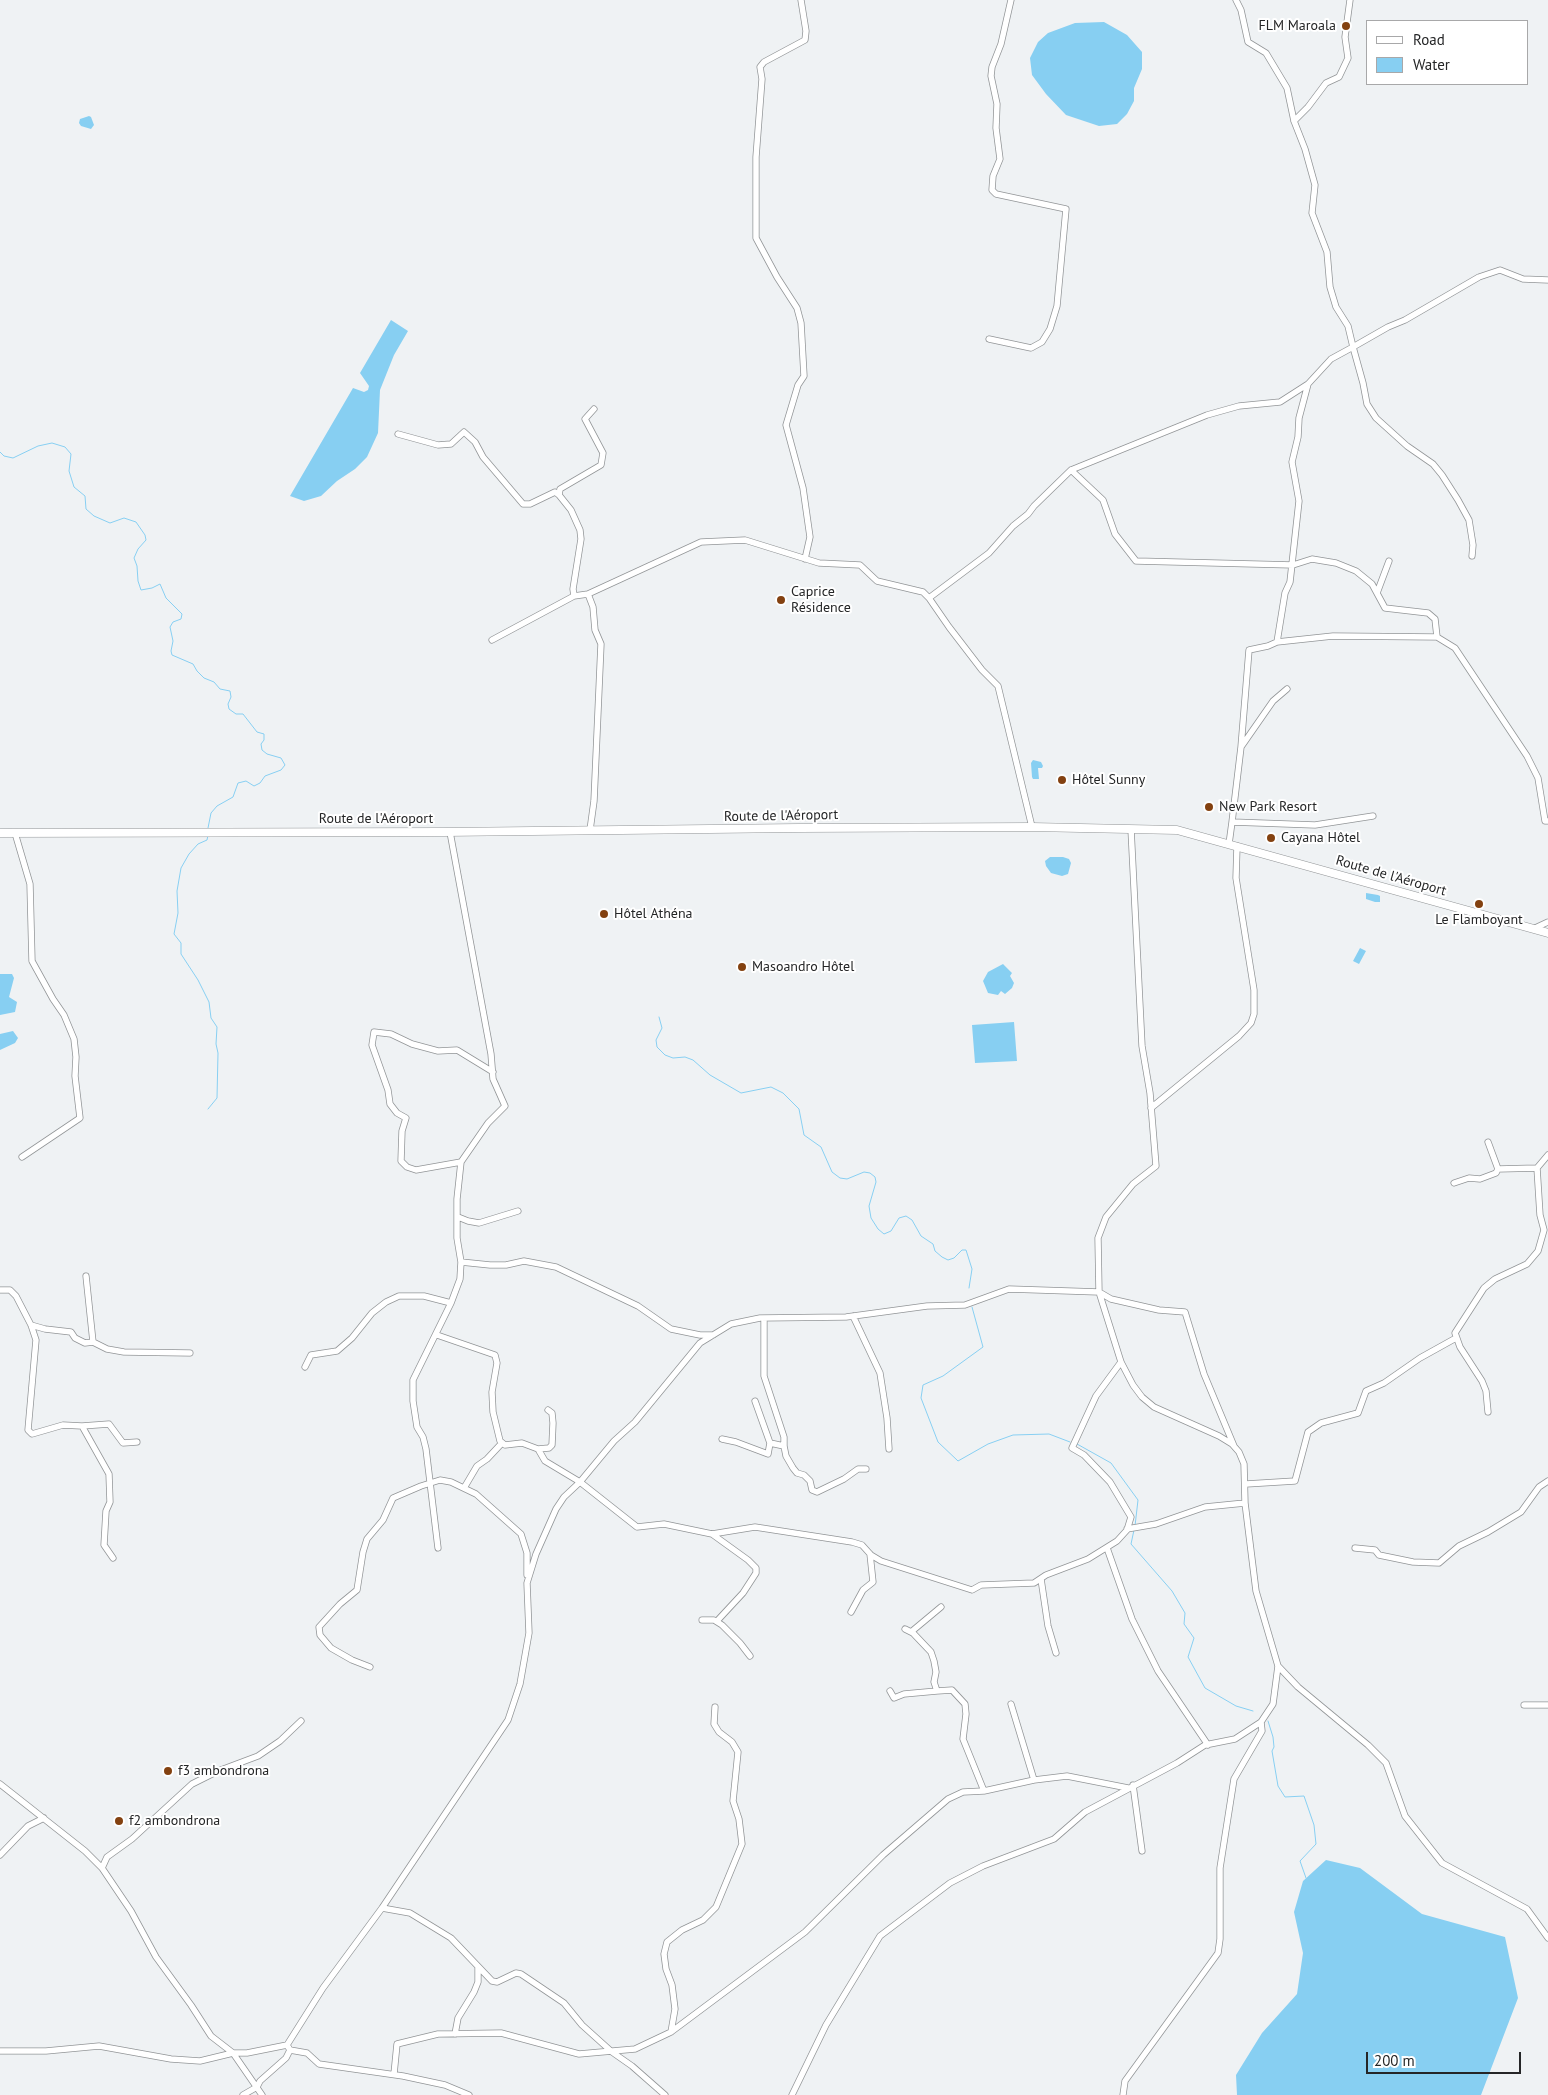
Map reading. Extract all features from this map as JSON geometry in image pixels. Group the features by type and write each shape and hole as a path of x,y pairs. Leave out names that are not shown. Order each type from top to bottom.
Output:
{"main road":[{"name":"Route de l'Aéroport","path":"0,833 205,831 450,832 590,827 1032,827 1177,830 1548,933"}],"street":[{"path":"801,0 806,40 764,62 760,66 762,79 756,157 756,238 776,276 797,308 800,323 804,376 798,385 786,425 803,488 810,537 805,559"},
{"path":"989,339 1031,348 1042,342 1046,336 1057,306 1066,209 996,194 992,190 993,176 1000,159 996,128 997,104 991,76 992,67 1001,44 1011,0"},
{"path":"1236,0 1241,10 1248,42 1266,53 1287,88 1294,121 1306,149 1314,185 1312,213 1327,252 1330,288 1336,307 1348,326 1367,404 1376,418 1407,446 1433,464 1442,475 1469,520 1473,545 1472,556"},
{"path":"1294,121 1308,107 1326,83 1339,77 1348,58 1345,37 1350,0"},
{"path":"929,598 989,552 1071,470 1207,415 1239,406 1280,402 1308,384 1331,359 1486,274 1500,270 1523,279 1548,280"},
{"path":"1277,642 1285,593 1290,582 1293,565 1299,501 1292,462 1298,437 1299,418 1308,384"},
{"path":"559,495 560,489 601,465 603,453 585,419 594,409"},
{"path":"398,434 438,445 451,444 464,432 475,442 488,463 523,504 530,504 554,492 559,495 571,510 580,530 581,539 575,573 574,596"},
{"path":"1071,470 1103,500 1115,534 1136,561 1293,565 1312,559 1336,563 1356,571 1372,584 1385,608 1428,613 1435,619 1437,637"},
{"path":"492,640 574,596 588,594 701,542 744,540 819,563 860,565 877,581 923,592 982,670 998,686 1032,827"},
{"path":"1377,593 1389,561"},
{"path":"588,594 593,607 594,630 601,644 594,801 590,816 590,827"},
{"path":"1229,844 1241,746 1249,650 1277,642 1333,636 1437,637 1455,648 1500,712 1527,756 1538,778 1545,821 1548,821"},
{"path":"1241,746 1273,701 1287,689"},
{"path":"1232,822 1315,825 1373,816"},
{"path":"792,2095 826,2025 880,1936 950,1883 983,1866 1054,1839 1085,1812 1131,1786 1208,1745 1235,1739 1261,1722 1273,1704 1278,1666 1256,1591 1245,1503 1244,1464 1239,1452 1234,1446 1219,1436 1154,1407 1133,1385 1121,1362 1099,1292 1098,1238 1106,1217 1133,1184 1156,1166 1151,1108 1142,1046 1131,829"},
{"path":"438,1548 432,1482 423,1438 417,1428 413,1401 413,1380 437,1335 460,1279 461,1262 457,1238 457,1199 461,1162 488,1122 505,1106 493,1079 491,1054 450,832"},
{"path":"15,833 30,884 32,961 64,1015 74,1039 76,1057 75,1076 80,1118 22,1157"},
{"path":"1151,1108 1239,1036 1251,1023 1254,1014 1254,990 1236,878 1238,846"},
{"path":"1533,929 1548,922"},
{"path":"461,1162 416,1170 408,1167 401,1161 402,1131 406,1118 397,1113 390,1104 388,1090 372,1045 374,1032 391,1034 412,1044 438,1051 457,1050 493,1072"},
{"path":"1488,1142 1498,1169"},
{"path":"1488,1412 1486,1391 1482,1381 1455,1334 1484,1288 1496,1279 1527,1264 1538,1251 1544,1230 1540,1215 1537,1168 1548,1155"},
{"path":"1498,1169 1537,1168"},
{"path":"1454,1183 1469,1178 1480,1179 1496,1173 1498,1169"},
{"path":"458,1217 479,1223 518,1211"},
{"path":"461,1262 490,1265 524,1262 556,1267 638,1306 671,1328 700,1335 714,1335"},
{"path":"86,1276 93,1342"},
{"path":"527,1582 536,1554 556,1509 564,1497 580,1482 614,1441 635,1422 700,1343 731,1324 764,1318 853,1316 927,1306 966,1305 1009,1289 1099,1292 1111,1298 1159,1310 1185,1312 1204,1374 1234,1446"},
{"path":"0,1290 10,1290 16,1296 31,1325 36,1340 28,1430 32,1434 63,1424 82,1426 109,1424 124,1443 136,1442"},
{"path":"304,1367 311,1356 337,1351 352,1338 372,1313 386,1302 398,1296 424,1296 451,1303"},
{"path":"853,1316 880,1373 887,1418 889,1449"},
{"path":"764,1318 764,1376 784,1437 786,1456 797,1473 804,1475 810,1481 812,1490 817,1492 844,1479 858,1469 866,1469"},
{"path":"31,1325 71,1332 75,1338 85,1343 93,1342 107,1349 124,1352 190,1353"},
{"path":"437,1335 495,1355 497,1362 492,1392 493,1412 502,1443"},
{"path":"1246,1484 1295,1481 1308,1432 1321,1423 1358,1413 1366,1391 1384,1383 1420,1358 1456,1338"},
{"path":"538,1449 545,1461 580,1482 637,1527 664,1524 712,1534 754,1527 852,1542 862,1545 870,1554 882,1561 972,1590 981,1585 1034,1584 1046,1575 1088,1560 1118,1540 1127,1529 1131,1517 1110,1482 1084,1455 1072,1448 1096,1396 1121,1362"},
{"path":"722,1439 768,1454 770,1443 755,1401"},
{"path":"502,1443 505,1445 522,1443 538,1449 549,1448 552,1445 553,1423 552,1413 548,1410"},
{"path":"82,1426 109,1474 110,1502 106,1511 104,1545 113,1558"},
{"path":"464,1488 477,1466 502,1443"},
{"path":"770,1443 784,1446"},
{"path":"243,2095 257,2087 260,2081 286,2058 288,2048 323,1988 382,1908 508,1720 520,1684 529,1633 527,1553 521,1534 476,1494 451,1482 440,1480 393,1498 383,1520 367,1539 357,1590 340,1604 319,1627 320,1635 331,1648 352,1660 370,1667"},
{"path":"1355,1548 1376,1550 1379,1555 1413,1562 1438,1563 1459,1546 1488,1532 1521,1512 1539,1488 1548,1481"},
{"path":"1127,1529 1156,1524 1205,1507 1245,1503"},
{"path":"712,1534 756,1568 756,1573 743,1593 717,1621"},
{"path":"1107,1548 1132,1619 1158,1670 1208,1745"},
{"path":"851,1612 863,1590 873,1582 870,1554"},
{"path":"1041,1579 1048,1626 1056,1653"},
{"path":"937,1691 934,1682 936,1672 931,1652 908,1630 941,1607"},
{"path":"702,1620 717,1621 732,1634 750,1656"},
{"path":"1278,1666 1298,1687 1368,1745 1386,1764 1404,1816 1442,1863 1527,1909 1548,1938"},
{"path":"890,1691 894,1698 904,1694 952,1690 965,1704 964,1739 984,1791"},
{"path":"1011,1704 1034,1780"},
{"path":"1524,1705 1548,1705"},
{"path":"670,2032 674,2009 672,1985 666,1969 664,1954 667,1942 682,1930 703,1920 716,1906 742,1844 733,1801 738,1752 732,1742 714,1724 715,1707"},
{"path":"102,1868 107,1857 132,1839 192,1784 218,1771 258,1756 280,1741 301,1721"},
{"path":"1123,2095 1125,2081 1218,1953 1220,1939 1220,1868 1234,1779 1262,1731 1261,1722"},
{"path":"394,2074 397,2044 438,2034 501,2033 579,2054 635,2050 670,2032 806,1932 883,1855 948,1799 963,1792 984,1791 1034,1780 1067,1776 1131,1786"},
{"path":"0,1784 85,1850 102,1868 131,1911 156,1957 191,2004 211,2036 233,2053 262,2095"},
{"path":"1131,1786 1142,1851"},
{"path":"0,1855 28,1826 44,1818"},
{"path":"382,1908 410,1913 433,1926 451,1938 492,1981 497,1982 516,1974 521,1974 564,2003 582,2025 665,2095"},
{"path":"455,2034 458,2018 478,1982 478,1967"},
{"path":"0,2052 46,2051 99,2046 171,2059 200,2061 233,2053 288,2048 307,2053 320,2064 394,2074 445,2086 469,2095"}],"water":[{"path":"1104,22 1127,35 1142,52 1142,69 1134,88 1134,101 1127,114 1117,124 1099,126 1066,115 1046,94 1032,75 1030,58 1038,42 1048,33 1075,23"},
{"path":"89,116 94,125 91,129 81,126 79,123 80,119"},
{"path":"391,320 408,331 394,355 380,390 378,433 367,457 321,496 304,501 290,496 353,388 364,392 368,390 369,386 360,373"},
{"path":"1033,760 1041,762 1043,766 1038,768 1039,779 1033,779 1032,777 1031,763"},
{"path":"1050,857 1069,859 1071,863 1068,874 1062,876 1051,873 1045,861"},
{"path":"1366,893 1380,896 1380,902 1366,899"},
{"path":"1360,948 1366,951 1359,964 1353,961"},
{"path":"1003,964 1012,973 1010,976 1014,983 1012,988 1005,994 1001,991 998,995 988,993 983,981 988,972"},
{"path":"0,974 12,974 14,978 9,997 17,1002 15,1012 0,1015"},
{"path":"1014,1022 1017,1061 975,1063 972,1025"},
{"path":"13,1031 18,1038 15,1043 0,1050 0,1034"},
{"path":"1326,1860 1360,1868 1422,1914 1505,1937 1518,1998 1481,2095 1237,2095 1236,2075 1262,2033 1297,1994 1303,1953 1294,1912 1303,1881"}],"waterway":[{"path":"0,452 4,456 13,458 38,446 52,443 65,447 71,454 69,471 74,487 85,496 86,509 94,516 110,523 124,518 136,522 145,535 146,540 138,549 134,558 141,590 160,584 166,598 182,614 181,619 173,622 170,627 173,641 172,655 193,664 204,678 214,682 220,689 230,691 229,709 236,714 243,714 257,732 264,734 264,740 261,744 262,750 267,754 281,758 285,765 281,770 265,776 260,783 254,786 246,781 238,783 233,797 217,806 211,813 208,828"},
{"path":"208,835 207,840 198,844 189,854 181,868 177,891 178,913 174,934 181,943 181,954 198,980 209,1002 211,1018 217,1027 217,1098 208,1109"},
{"path":"659,1017 662,1028 656,1040 657,1047 665,1055 673,1058 685,1057 693,1060 710,1075 741,1093 771,1087 783,1093 799,1109 804,1135 821,1147 832,1172 840,1178 847,1179 864,1172 870,1173 875,1177 876,1182 869,1206 871,1218 878,1229 884,1234 891,1231 899,1218 906,1216 912,1220 921,1236 933,1244 935,1251 942,1257 948,1260 954,1258 962,1250 966,1250 972,1269 969,1288"},
{"path":"972,1307 983,1347 943,1376 923,1385 921,1398 938,1442 958,1461 988,1444 1013,1435 1049,1434 1070,1442"},
{"path":"1077,1444 1111,1463 1138,1500 1135,1526"},
{"path":"1134,1530 1131,1544 1172,1591 1185,1613 1184,1624 1194,1638 1188,1657 1205,1688 1236,1706 1253,1711"},
{"path":"1268,1721 1273,1737 1274,1747 1272,1751 1278,1786 1285,1797 1304,1796 1314,1825 1316,1844 1300,1861 1306,1878"}],"place":[{"name":"FLM Maroala","path":"1346,26"},
{"name":"Caprice Résidence","path":"781,600"},
{"name":"Hôtel Sunny","path":"1062,780"},
{"name":"New Park Resort","path":"1209,807"},
{"name":"Cayana Hôtel","path":"1271,838"},
{"name":"Le Flamboyant","path":"1479,904"},
{"name":"Hôtel Athéna","path":"604,914"},
{"name":"Masoandro Hôtel","path":"742,967"},
{"name":"f3 ambondrona","path":"168,1771"},
{"name":"f2 ambondrona","path":"119,1821"}]}
